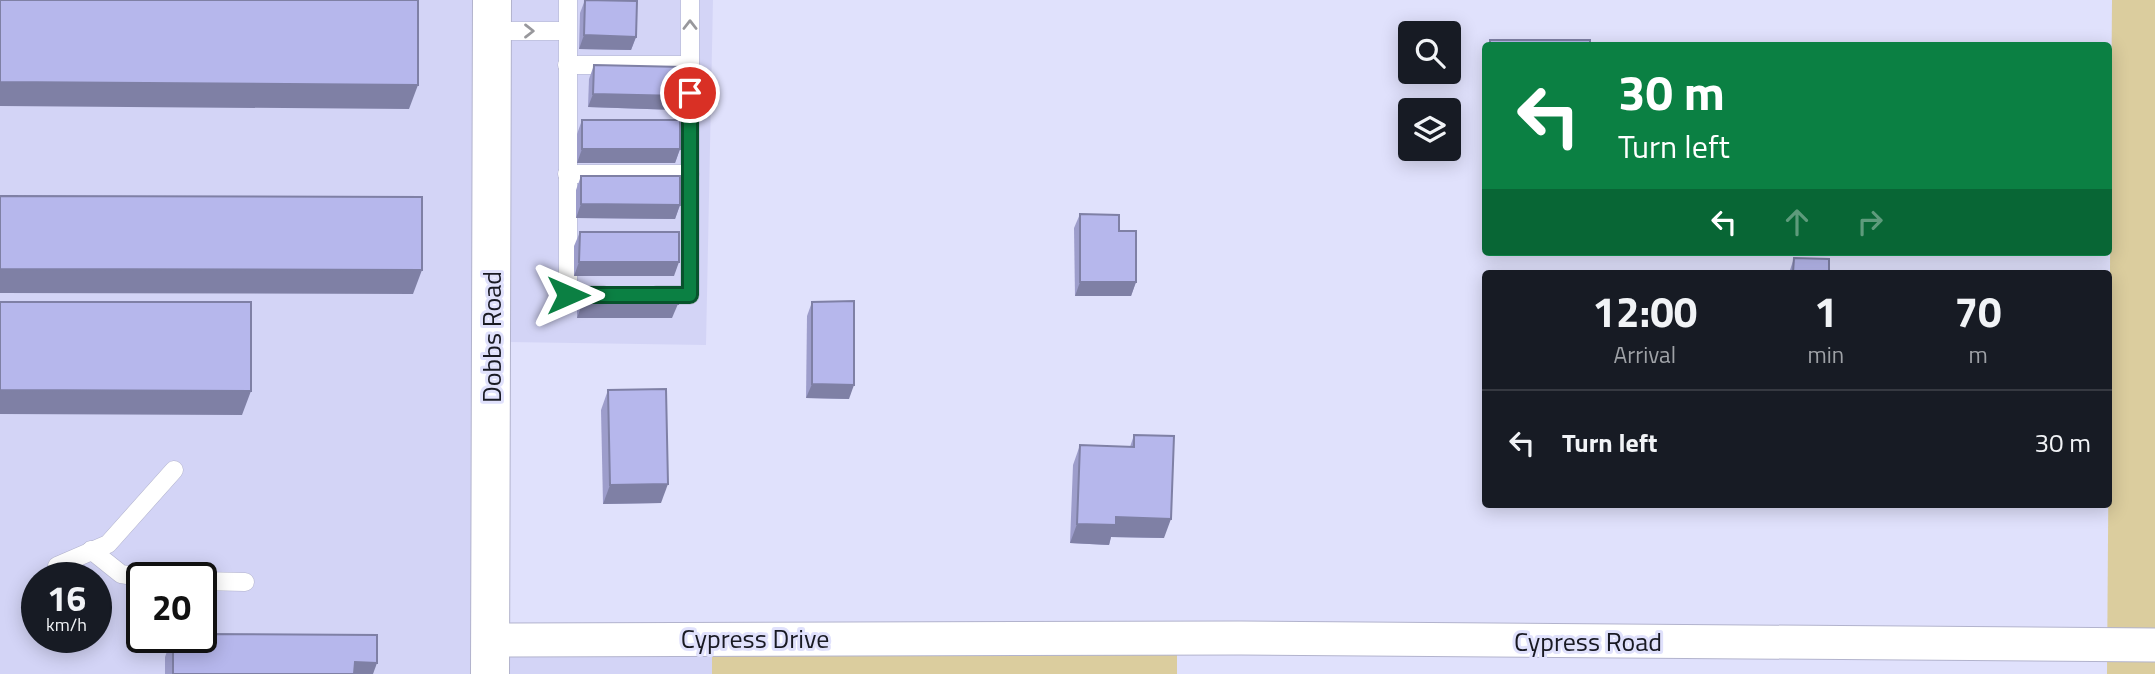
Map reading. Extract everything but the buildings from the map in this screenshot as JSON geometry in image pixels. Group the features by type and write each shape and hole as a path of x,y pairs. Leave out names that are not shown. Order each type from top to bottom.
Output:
{"street":[{"name":"Dobbs Road","path":"490,657 492,15"},
{"name":"Cypress Drive","path":"490,657 1020,639"},
{"name":"Cypress Road","path":"1020,639 2155,645"}],"lane":[{"path":"568,0 567,65 574,120 567,174 574,233 568,295 690,295 684,233 690,174 683,120 690,65 690,0"},
{"path":"492,15 567,31"},
{"path":"567,65 690,65"},
{"path":"567,174 690,174"},
{"path":"66,562 108,544 174,470"},
{"path":"91,550 121,574 126,575"},
{"path":"217,581 245,582"}],"shaded area":[{"path":"0,0 477,0 474,674 0,674"},
{"path":"509,0 713,0 706,345 507,342"},
{"path":"2112,0 2155,0 2155,674 2107,674 2108,508 2112,508"},
{"path":"506,627 712,628 712,674 505,674"},
{"path":"712,628 1177,631 1177,674 712,674"}],"route":[{"path":"568,295 690,295 690,93"}]}
